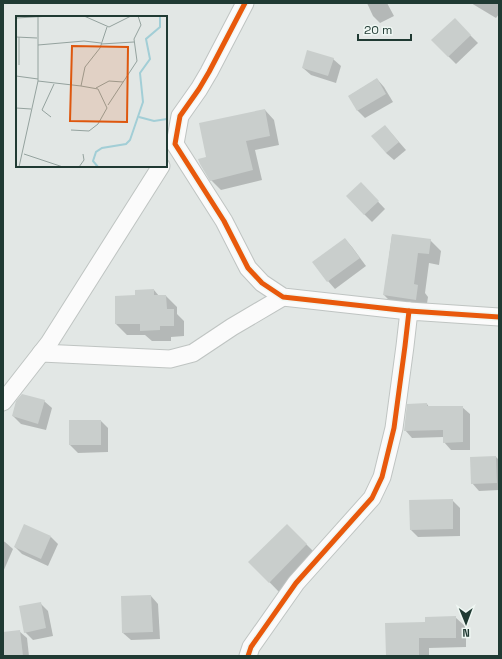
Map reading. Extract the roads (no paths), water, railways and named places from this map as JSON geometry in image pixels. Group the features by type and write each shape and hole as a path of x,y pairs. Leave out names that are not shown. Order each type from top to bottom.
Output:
{"street":[{"path":"245,3 206,77 180,116 170,151 224,221 248,268 262,283 283,297 409,311 499,317"},
{"path":"3,402 53,336 160,167"},
{"path":"41,353 170,359 193,353 232,327 283,297"},
{"path":"248,656 251,647 296,583 372,498 382,477 394,428 409,311"}]}
